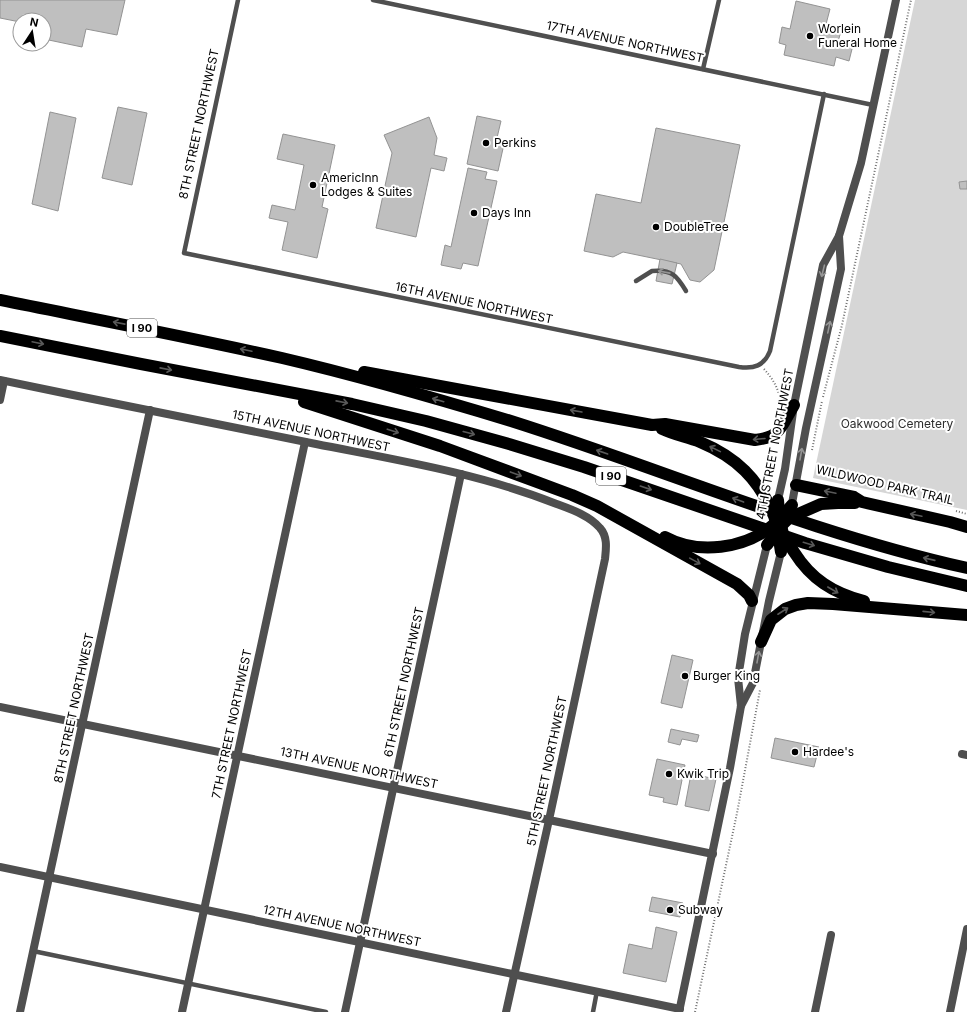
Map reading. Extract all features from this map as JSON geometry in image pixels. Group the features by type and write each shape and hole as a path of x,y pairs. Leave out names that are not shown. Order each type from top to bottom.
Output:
{"highway":[{"name":"I 90","path":"0,300 167,333 284,359 351,376 510,421 834,533 967,568"},
{"name":"I 90","path":"0,336 389,412 495,440 584,467 806,543 888,567 967,586"},
{"path":"284,359 408,380 652,425 699,442 724,453 744,469 766,500 803,566 814,577 847,596 892,608"},
{"path":"249,385 440,446 552,487 597,506 737,584 746,592 752,601"},
{"path":"652,425 665,424 755,440 765,439 774,435 782,426 794,405"},
{"path":"795,489 854,497 862,502"},
{"path":"779,494 780,557"},
{"path":"626,522 640,523 671,540 693,546 720,547 738,543 756,536 821,504 862,502 967,527"},
{"path":"767,544 792,505"},
{"path":"761,642 771,620 785,609 808,603 892,608 967,615"}],"street":[{"name":"4TH STREET NORTHWEST","path":"779,494 794,405 823,265 839,236 861,162 896,0"},
{"name":"4TH STREET NORTHWEST","path":"792,505 806,428 841,269 839,236"},
{"path":"0,400 2,381"},
{"name":"15TH AVENUE NORTHWEST","path":"2,381 461,474 521,491 575,511 600,527 605,535"},
{"name":"8TH STREET NORTHWEST","path":"20,1012 150,410"},
{"name":"7TH STREET NORTHWEST","path":"182,1012 305,442"},
{"name":"6TH STREET NORTHWEST","path":"345,1012 461,474"},
{"name":"5TH STREET NORTHWEST","path":"506,1012 605,559 605,535"},
{"path":"679,1010 730,768 741,706 738,678 745,634 767,544"},
{"path":"741,706 753,683 769,601 780,557"},
{"name":"13TH AVENUE NORTHWEST","path":"0,707 713,854"},
{"name":"12TH AVENUE NORTHWEST","path":"0,867 597,991 679,1010"},
{"path":"950,1012 967,929"},
{"path":"814,1012 831,935"}],"lane":[{"name":"8TH STREET NORTHWEST","path":"184,253 238,0"},
{"name":"17TH AVENUE NORTHWEST","path":"373,0 873,105"},
{"path":"704,69 718,0"},
{"name":"16TH AVENUE NORTHWEST","path":"184,253 739,367 755,367 764,362 770,351 824,94"},
{"path":"636,281 652,271 673,274 686,291"},
{"path":"33,952 326,1012"},
{"path":"593,1012 597,991"}],"path":[{"name":"WILDWOOD PARK TRAIL","path":"812,452 823,397 842,325 912,0"},
{"name":"WILDWOOD PARK TRAIL","path":"952,510 967,514"},
{"path":"695,1012 736,819 760,690"}],"green space":[{"name":"Oakwood Cemetery","path":"915,0 967,0 967,510 813,478"}],"building":[{"path":"0,0 125,0 117,35 86,29 82,47 52,41 52,12 12,12 12,20 0,18"},
{"name":"Worlein Funeral Home","path":"796,1 830,9 825,28 841,31 838,42 853,45 849,61 836,57 834,66 784,55 786,45 779,43 782,27 790,29"},
{"path":"118,107 147,113 132,185 102,178"},
{"path":"50,112 76,118 58,211 32,204"},
{"name":"Perkins","path":"477,116 501,121 496,142 504,144 498,171 467,164"},
{"path":"429,117 437,138 434,155 447,158 444,171 431,168 416,237 376,228 392,153 384,135"},
{"name":"DoubleTree","path":"656,128 740,145 714,270 700,282 690,280 681,264 623,252 613,257 584,251 596,194 641,203"},
{"name":"AmericInn Lodges & Suites","path":"283,134 335,145 322,207 328,209 317,258 282,250 288,222 269,218 272,205 295,210 304,165 277,159"},
{"name":"Days Inn","path":"468,168 487,172 485,179 497,181 478,266 463,263 461,269 441,265 445,245 451,247"},
{"path":"967,181 967,189 960,189 959,182"},
{"path":"660,259 677,263 672,284 656,281"},
{"path":"672,655 693,660 682,708 661,703"},
{"path":"671,729 699,735 697,742 682,739 680,745 668,742"},
{"name":"Hardee's","path":"775,738 819,747 814,767 771,758"},
{"path":"657,759 685,765 677,805 663,802 664,798 649,795"},
{"path":"691,774 716,779 709,811 685,806"},
{"path":"652,897 683,903 680,917 649,911"},
{"path":"656,927 677,932 666,982 623,973 629,944 652,949"}],"place":[{"name":"Worlein Funeral Home","path":"810,36"},
{"name":"Perkins","path":"486,143"},
{"name":"AmericInn Lodges & Suites","path":"313,185"},
{"name":"Days Inn","path":"474,213"},
{"name":"DoubleTree","path":"656,227"},
{"name":"Burger King","path":"685,676"},
{"name":"Hardee's","path":"795,752"},
{"name":"Kwik Trip","path":"669,774"},
{"name":"Subway","path":"670,910"}]}
